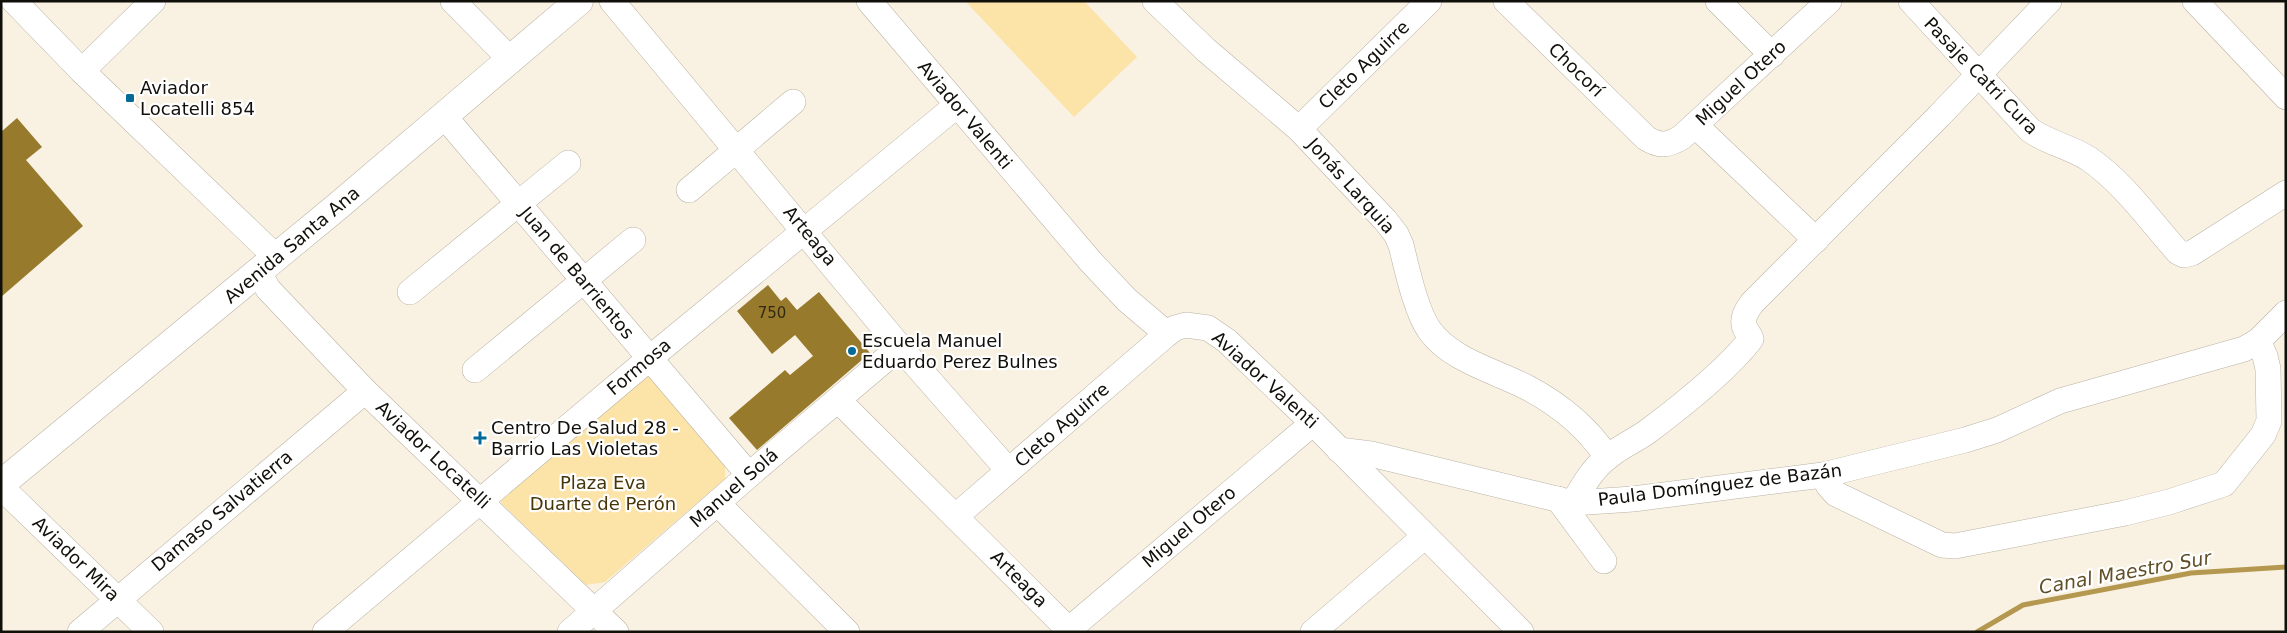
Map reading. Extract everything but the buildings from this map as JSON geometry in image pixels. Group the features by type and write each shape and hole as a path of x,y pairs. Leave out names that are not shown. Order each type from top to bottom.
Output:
{"main road":[{"name":"Avenida Santa Ana","path":"1,486 268,264 579,1"}],"street":[{"name":"Aviador Locatelli","path":"14,1 268,264 268,289 365,391 616,632"},
{"path":"82,71 153,1"},
{"path":"453,1 510,59"},
{"name":"Arteaga","path":"612,1 805,230 900,347 1008,470"},
{"name":"Aviador Valenti","path":"869,1 956,106 1091,262 1127,300 1167,334 1175,328 1186,325 1208,328 1218,334 1313,423 1520,632"},
{"name":"Jonás Larquia","path":"1155,1 1206,50 1299,129 1385,220 1396,234 1425,322 1438,341 1453,352 1529,389 1562,410 1588,431 1607,457"},
{"name":"Chocorí","path":"1506,1 1646,138"},
{"path":"1718,1 1772,55"},
{"name":"Miguel Otero","path":"1646,138 1654,143 1664,145 1672,144 1682,138 1829,1"},
{"name":"Pasaje Catri Cura","path":"1911,1 2030,130 2040,137 2075,151 2089,159 2116,183 2178,252 2184,256 2192,253 2286,193"},
{"path":"1604,561 1566,501 1607,457 1654,426 1742,350 1750,340 1750,334 1745,328 1744,318 1752,303 1939,116 2049,1"},
{"path":"2194,1 2286,97"},
{"name":"Cleto Aguirre","path":"1299,129 1426,2"},
{"path":"689,190 793,102"},
{"name":"Formosa","path":"325,632 650,358 956,106"},
{"name":"Juan de Barrientos","path":"444,116 749,475"},
{"path":"1695,125 1816,240"},
{"path":"410,292 568,163"},
{"path":"475,370 633,240"},
{"name":"Paula Domínguez de Bazán","path":"1339,450 1371,454 1566,501 1633,500 1822,475 1974,438 1997,430 2060,401 2244,348 2258,341 2286,313"},
{"name":"Cleto Aguirre","path":"956,516 1167,334"},
{"path":"1822,475 1836,494 1942,545 1955,546 2125,513 2174,500 2224,484 2263,435 2268,421 2268,369 2265,356 2258,341"},
{"name":"Manuel Solá","path":"570,632 749,475 900,347"},
{"name":"Damaso Salvatierra","path":"80,632 365,391"},
{"name":"Arteaga","path":"838,400 1069,631"},
{"name":"Miguel Otero","path":"1069,631 1313,423"},
{"name":"Aviador Mira","path":"1,486 152,632"},
{"path":"717,503 847,632"},
{"path":"1313,632 1425,536"}],"green space":[{"path":"968,1 1084,1 1137,57 1074,117 967,3"},
{"name":"Plaza Eva Duarte de Perón","path":"640,374 655,378 725,461 725,479 605,582 586,585 501,503 502,488"}],"waterway":[{"name":"Canal Maestro Sur","path":"1977,632 2023,605 2191,573 2286,567"}],"place":[{"name":"Aviador Locatelli 854","path":"130,98"},
{"name":"Escuela Manuel Eduardo Perez Bulnes","path":"852,351"},
{"name":"Centro De Salud 28 - Barrio Las Violetas","path":"480,438"}]}
